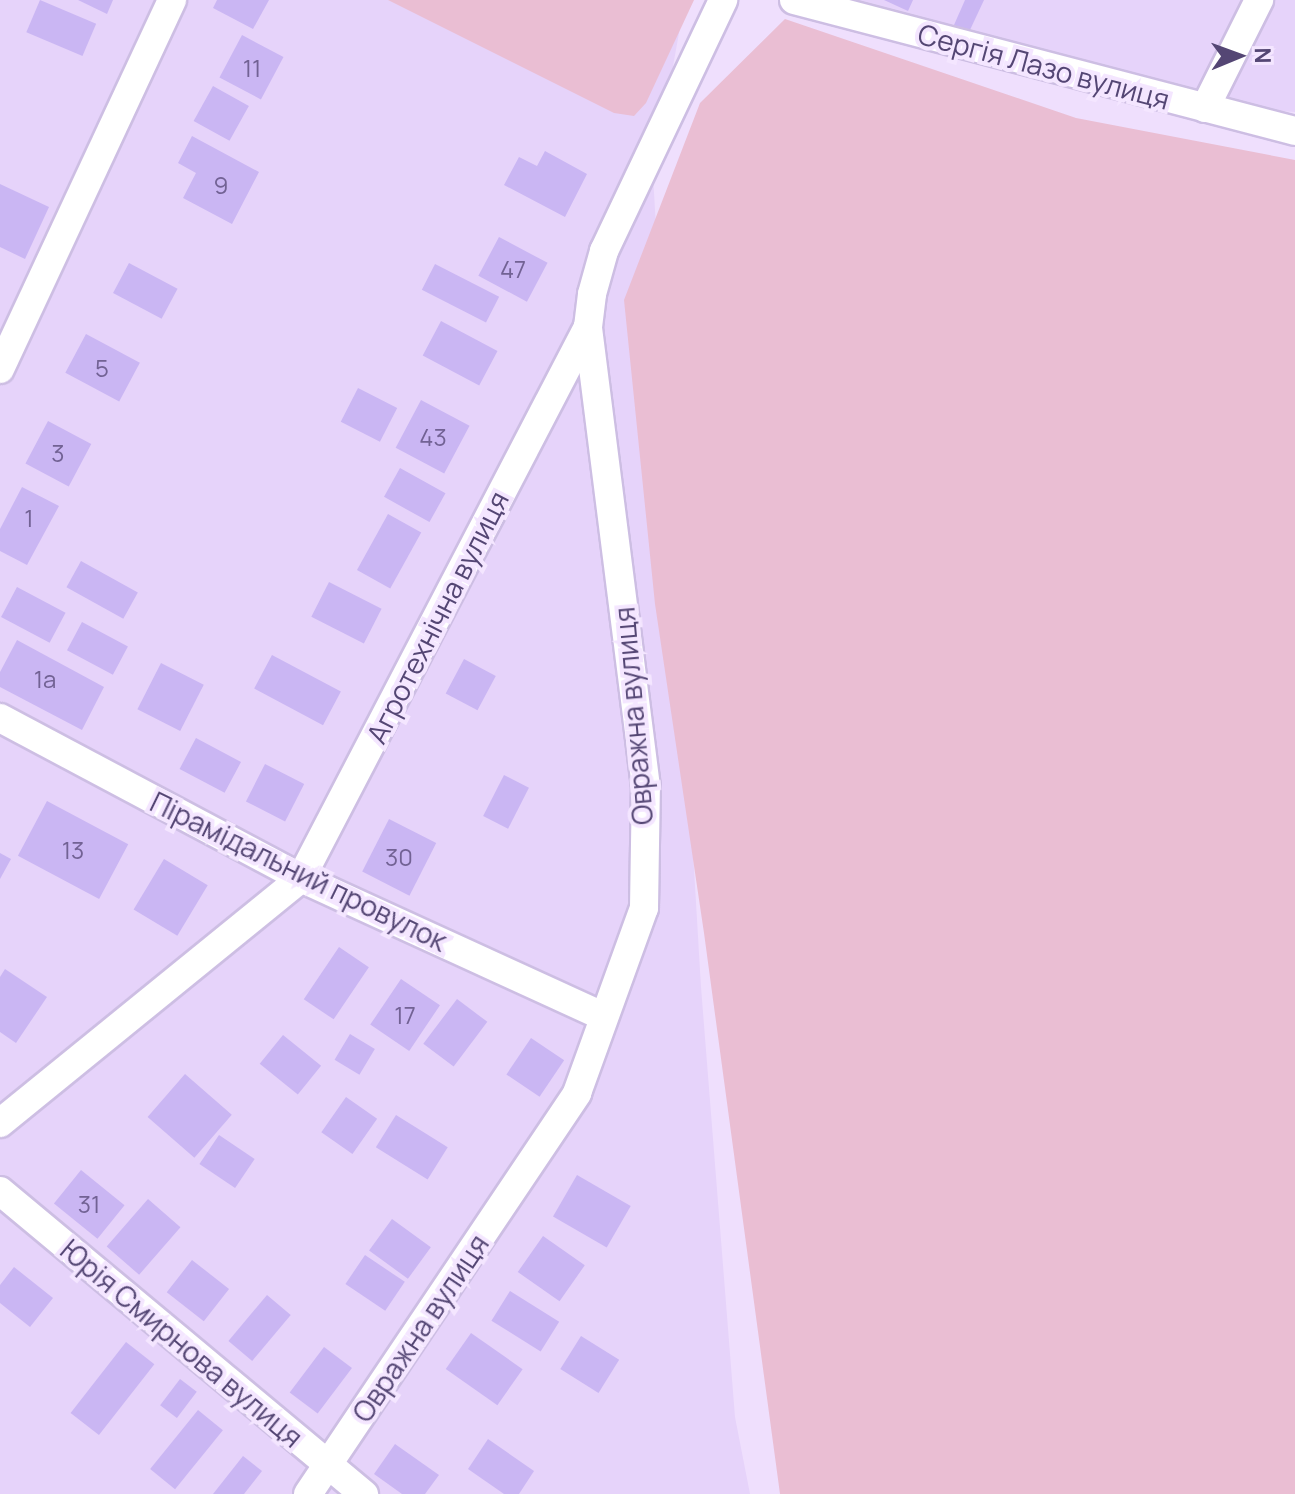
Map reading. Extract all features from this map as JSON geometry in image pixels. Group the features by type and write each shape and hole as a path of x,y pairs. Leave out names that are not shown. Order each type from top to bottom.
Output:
{"street":[{"path":"0,369 172,0"},
{"name":"Агротехнічна вулиця","path":"0,1123 301,878 588,327 592,294 604,251 723,0"},
{"name":"Сергія Лазо вулиця","path":"794,0 1295,131"},
{"path":"1205,108 1259,0"},
{"name":"Овражна вулиця","path":"308,1494 577,1093 644,908 646,787 588,327"},
{"name":"Пірамідальний провулок","path":"0,718 301,878 603,1016"},
{"name":"Юрія Смирнова вулиця","path":"0,1191 364,1494"}],"shaded area":[{"path":"0,0 685,0 653,176 701,987 735,1417 750,1494 0,1494"},
{"path":"388,0 694,0 646,103 634,116 614,113"},
{"path":"853,0 1295,0 1295,112 1179,105"},
{"path":"785,19 1076,118 1295,160 1295,1494 780,1494 704,933 655,604 624,300 700,103"}],"building":[{"path":"40,0 96,24 82,56 26,32"},
{"path":"78,0 113,0 107,14"},
{"path":"217,0 269,0 253,29 213,8"},
{"path":"884,0 913,0 908,11"},
{"path":"965,0 984,0 969,32 954,25"},
{"path":"242,35 283,57 261,99 219,77"},
{"path":"213,86 249,106 229,141 194,121"},
{"path":"192,136 259,172 232,224 183,198 196,173 178,163"},
{"path":"545,151 587,174 565,217 504,185 519,157 537,166"},
{"path":"0,184 49,207 25,259 0,247"},
{"path":"499,237 548,263 527,302 478,276"},
{"path":"129,263 178,289 162,319 113,293"},
{"path":"435,264 499,297 486,323 422,290"},
{"path":"441,321 498,351 479,385 423,355"},
{"path":"86,334 140,363 119,401 65,373"},
{"path":"358,388 397,408 380,442 341,422"},
{"path":"421,400 470,426 444,474 396,448"},
{"path":"48,421 91,444 69,486 25,463"},
{"path":"400,468 445,493 429,522 384,497"},
{"path":"22,487 59,506 27,565 0,551 0,529"},
{"path":"388,514 421,532 390,588 357,570"},
{"path":"81,561 138,593 123,619 66,587"},
{"path":"329,582 382,609 364,644 311,617"},
{"path":"17,587 66,613 50,643 1,617"},
{"path":"82,622 128,646 113,675 67,650"},
{"path":"17,640 104,687 82,730 0,687 0,672"},
{"path":"272,655 341,692 323,725 254,689"},
{"path":"464,659 496,676 477,710 446,693"},
{"path":"161,663 204,685 180,731 137,709"},
{"path":"196,738 241,762 225,793 180,769"},
{"path":"265,764 304,784 285,821 246,801"},
{"path":"504,775 529,788 508,829 483,816"},
{"path":"47,801 128,844 99,899 18,856"},
{"path":"389,819 436,843 409,896 362,872"},
{"path":"0,853 11,859 0,879"},
{"path":"164,859 208,885 177,936 134,910"},
{"path":"339,947 369,967 334,1019 304,999"},
{"path":"5,969 47,997 16,1043 0,1032 0,977"},
{"path":"401,979 440,1005 409,1051 370,1025"},
{"path":"457,999 487,1022 454,1067 423,1044"},
{"path":"350,1034 375,1049 359,1075 335,1060"},
{"path":"283,1035 321,1066 298,1095 260,1064"},
{"path":"531,1038 564,1060 540,1097 506,1074"},
{"path":"185,1074 232,1115 194,1158 148,1117"},
{"path":"346,1097 377,1119 352,1154 321,1132"},
{"path":"396,1115 448,1147 428,1180 376,1147"},
{"path":"219,1135 255,1159 235,1188 199,1164"},
{"path":"81,1170 125,1205 97,1239 54,1203"},
{"path":"577,1175 631,1206 607,1248 553,1217"},
{"path":"148,1199 180,1227 139,1275 107,1247"},
{"path":"392,1219 431,1247 408,1279 369,1251"},
{"path":"543,1236 585,1265 560,1301 518,1272"},
{"path":"365,1255 405,1282 385,1311 345,1284"},
{"path":"192,1260 229,1289 204,1321 167,1292"},
{"path":"14,1267 53,1298 30,1327 0,1303 0,1285"},
{"path":"510,1291 559,1322 541,1351 491,1321"},
{"path":"267,1295 291,1315 252,1361 228,1341"},
{"path":"471,1333 523,1369 497,1405 446,1369"},
{"path":"581,1336 619,1360 598,1393 560,1369"},
{"path":"126,1342 154,1364 99,1435 71,1413"},
{"path":"324,1347 352,1368 318,1414 290,1393"},
{"path":"180,1379 197,1392 177,1418 160,1405"},
{"path":"198,1410 223,1430 175,1489 150,1469"},
{"path":"488,1439 534,1471 519,1494 504,1494 468,1469"},
{"path":"395,1444 439,1475 425,1494 402,1494 374,1474"},
{"path":"243,1456 262,1471 244,1494 213,1494"}]}
